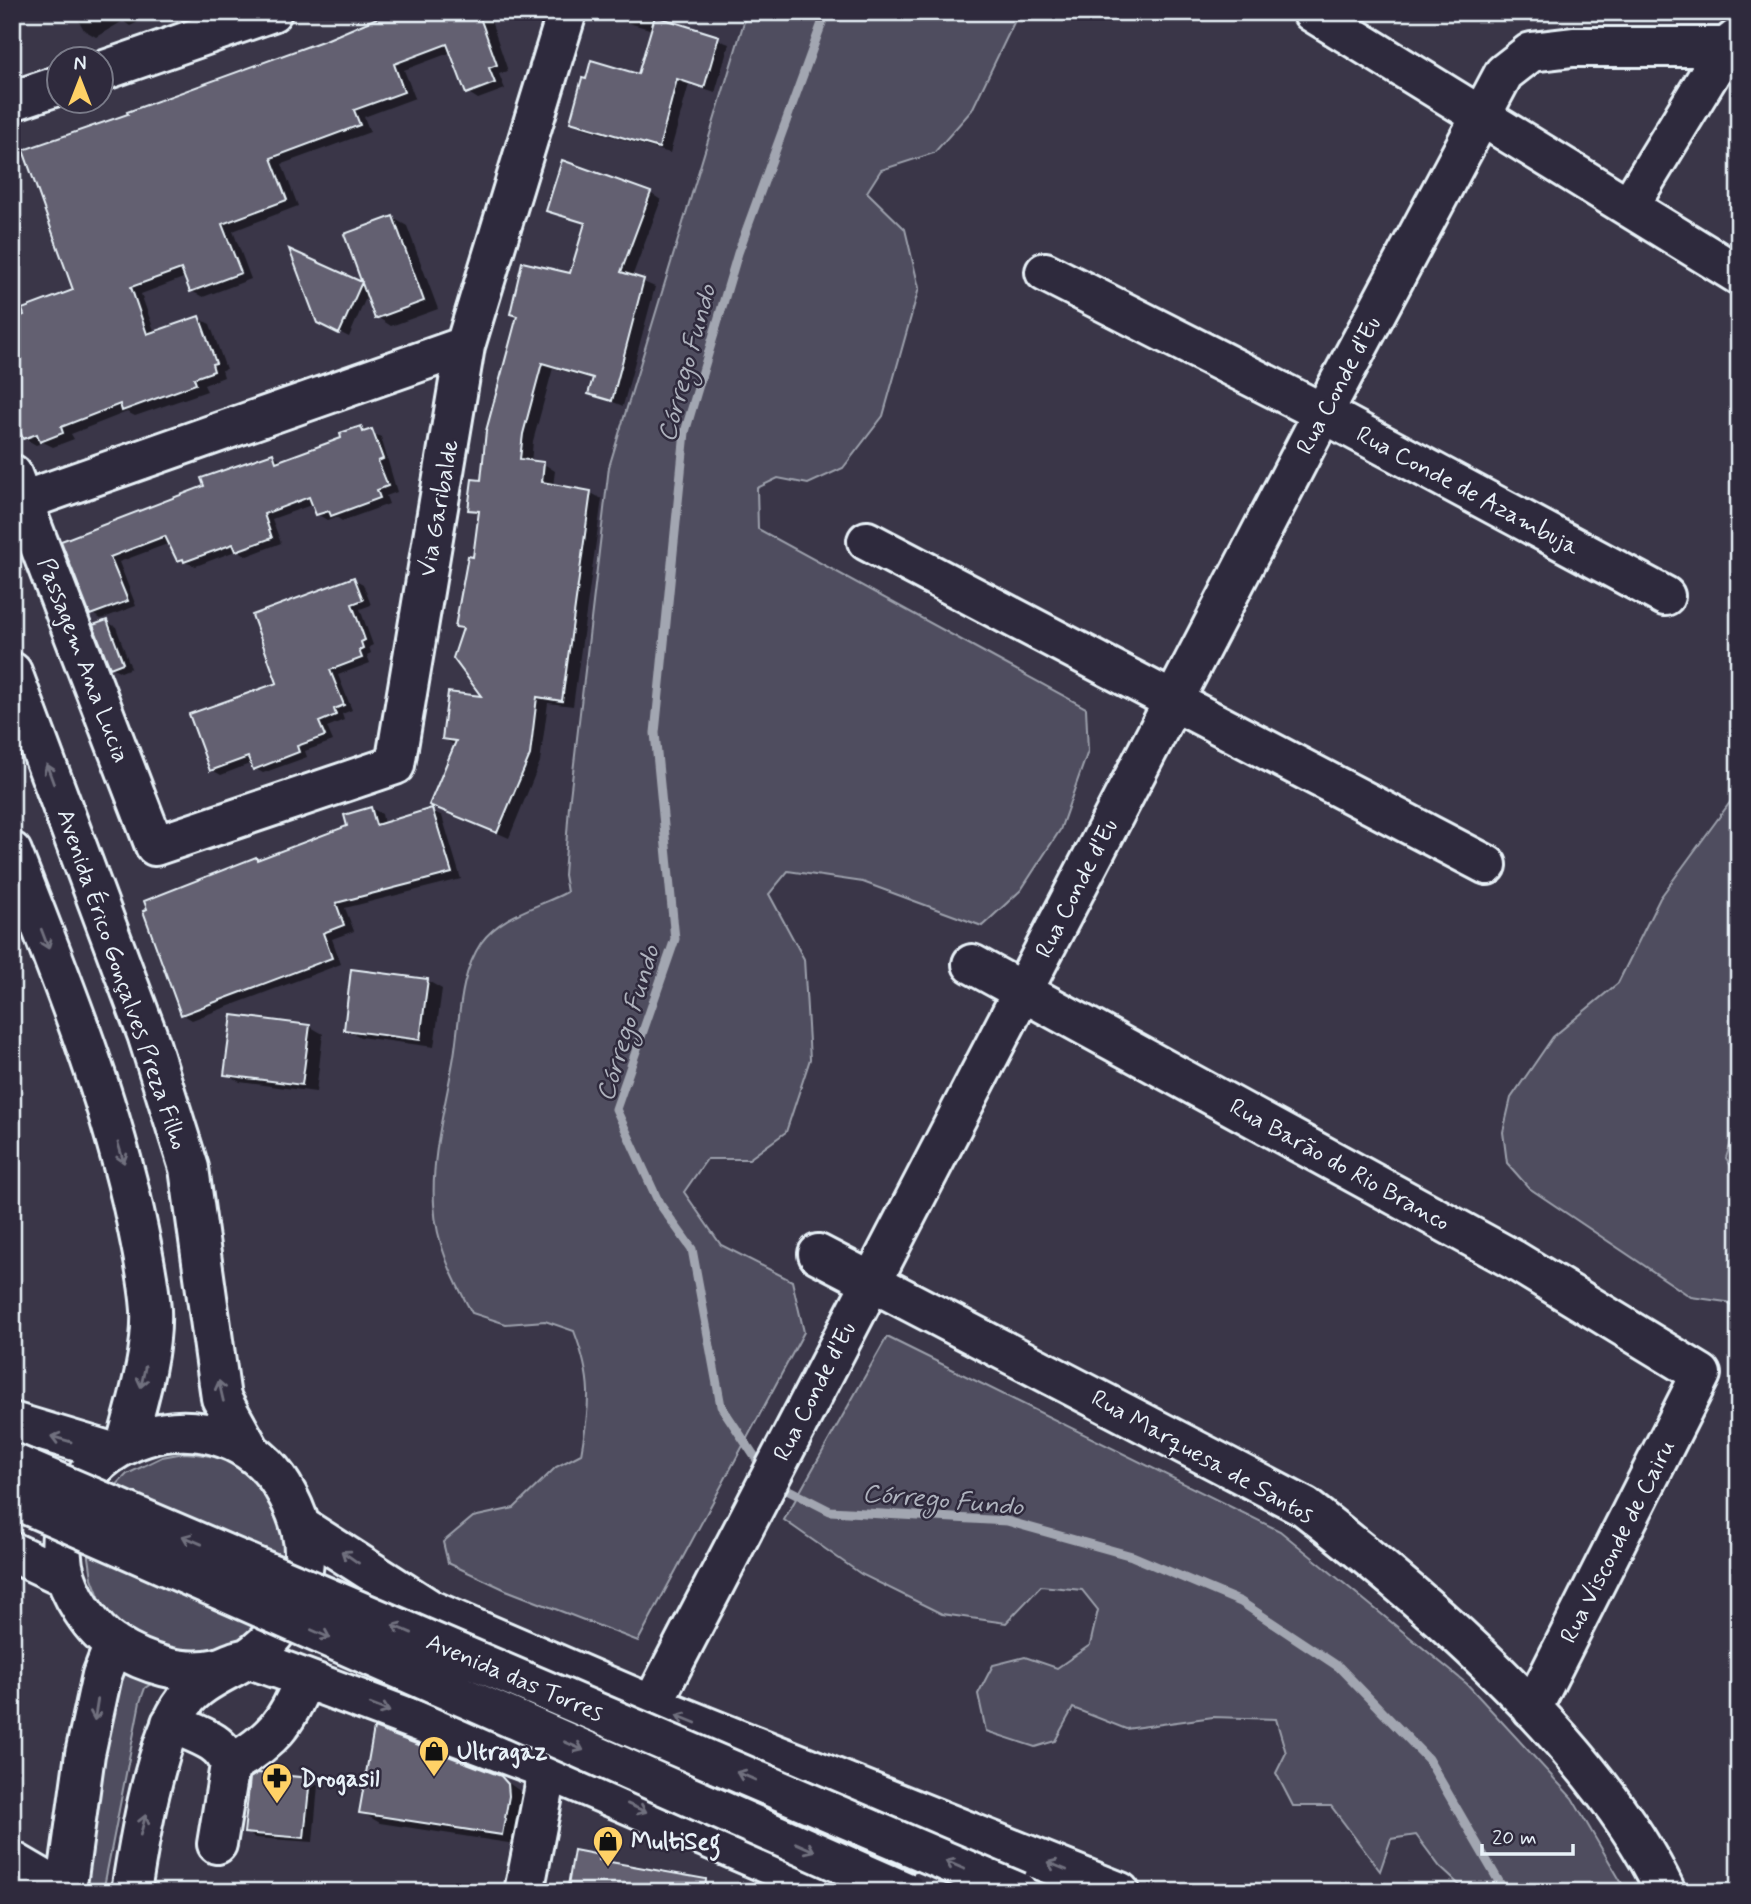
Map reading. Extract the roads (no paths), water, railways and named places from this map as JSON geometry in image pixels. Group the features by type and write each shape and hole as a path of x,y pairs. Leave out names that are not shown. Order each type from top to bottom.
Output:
{"street":[{"name":"Via Garibalde","path":"155,846 395,765 465,346 567,12"},
{"path":"1312,12 1739,275"},
{"path":"116,66 257,15"},
{"path":"1637,193 1732,42"},
{"name":"Rua Conde d'Eu","path":"652,1705 1323,413 1504,73 1531,52 1573,47 1732,42"},
{"path":"12,101 46,90"},
{"name":"Rua Conde de Azambuja","path":"1045,272 1323,413 1665,596"},
{"path":"18,488 465,346"},
{"name":"Passagem Ana Lucia","path":"18,488 155,846"},
{"path":"867,541 1172,703 1487,865"},
{"name":"Avenida Érico Gonçalves Preza Filho","path":"12,673 146,1034 189,1168 221,1398 251,1452"},
{"path":"12,852 92,1060 124,1163 141,1247 151,1311 145,1369 119,1449"},
{"name":"Rua Barão do Rio Branco","path":"972,964 1514,1259 1701,1374"},
{"name":"Rua Marquesa de Santos","path":"818,1254 1305,1507 1371,1558 1532,1709 1629,1826 1666,1892"},
{"name":"Rua Visconde de Cairu","path":"1532,1709 1701,1374"},
{"path":"12,1422 119,1449"},
{"path":"73,1592 60,1542 66,1507 84,1476 119,1449 152,1433 182,1430 218,1436 251,1452 276,1476 294,1511 304,1556 300,1587 289,1615 247,1659 197,1688 183,1703 171,1723 139,1839 131,1892"},
{"name":"Avenida das Torres","path":"12,1463 1018,1892"},
{"name":"Avenida das Torres","path":"12,1498 906,1892"},
{"path":"294,1511 431,1610 652,1705 1120,1892"},
{"path":"12,1552 73,1592 114,1644 150,1663 183,1670 215,1668 247,1659 548,1770 834,1892"},
{"path":"12,1861 66,1892 85,1754 102,1675 114,1644"},
{"path":"230,1765 262,1746 279,1729 294,1704 304,1679"},
{"path":"171,1723 216,1743 226,1753 230,1765 217,1844"},
{"path":"524,1892 548,1770"}],"waterway":[{"name":"Córrego Fundo","path":"763,1469 721,1406 692,1249 659,1203 616,1109 675,939 655,733 685,432 738,253 826,12"},
{"name":"Córrego Fundo","path":"777,1484 830,1511 1007,1521 1132,1556 1241,1602 1339,1667 1428,1759 1505,1892"}],"place":[{"name":"Ultragaz","path":"434,1778"},
{"name":"Drogasil","path":"277,1805"},
{"name":"MultiSeg","path":"608,1868"}]}
